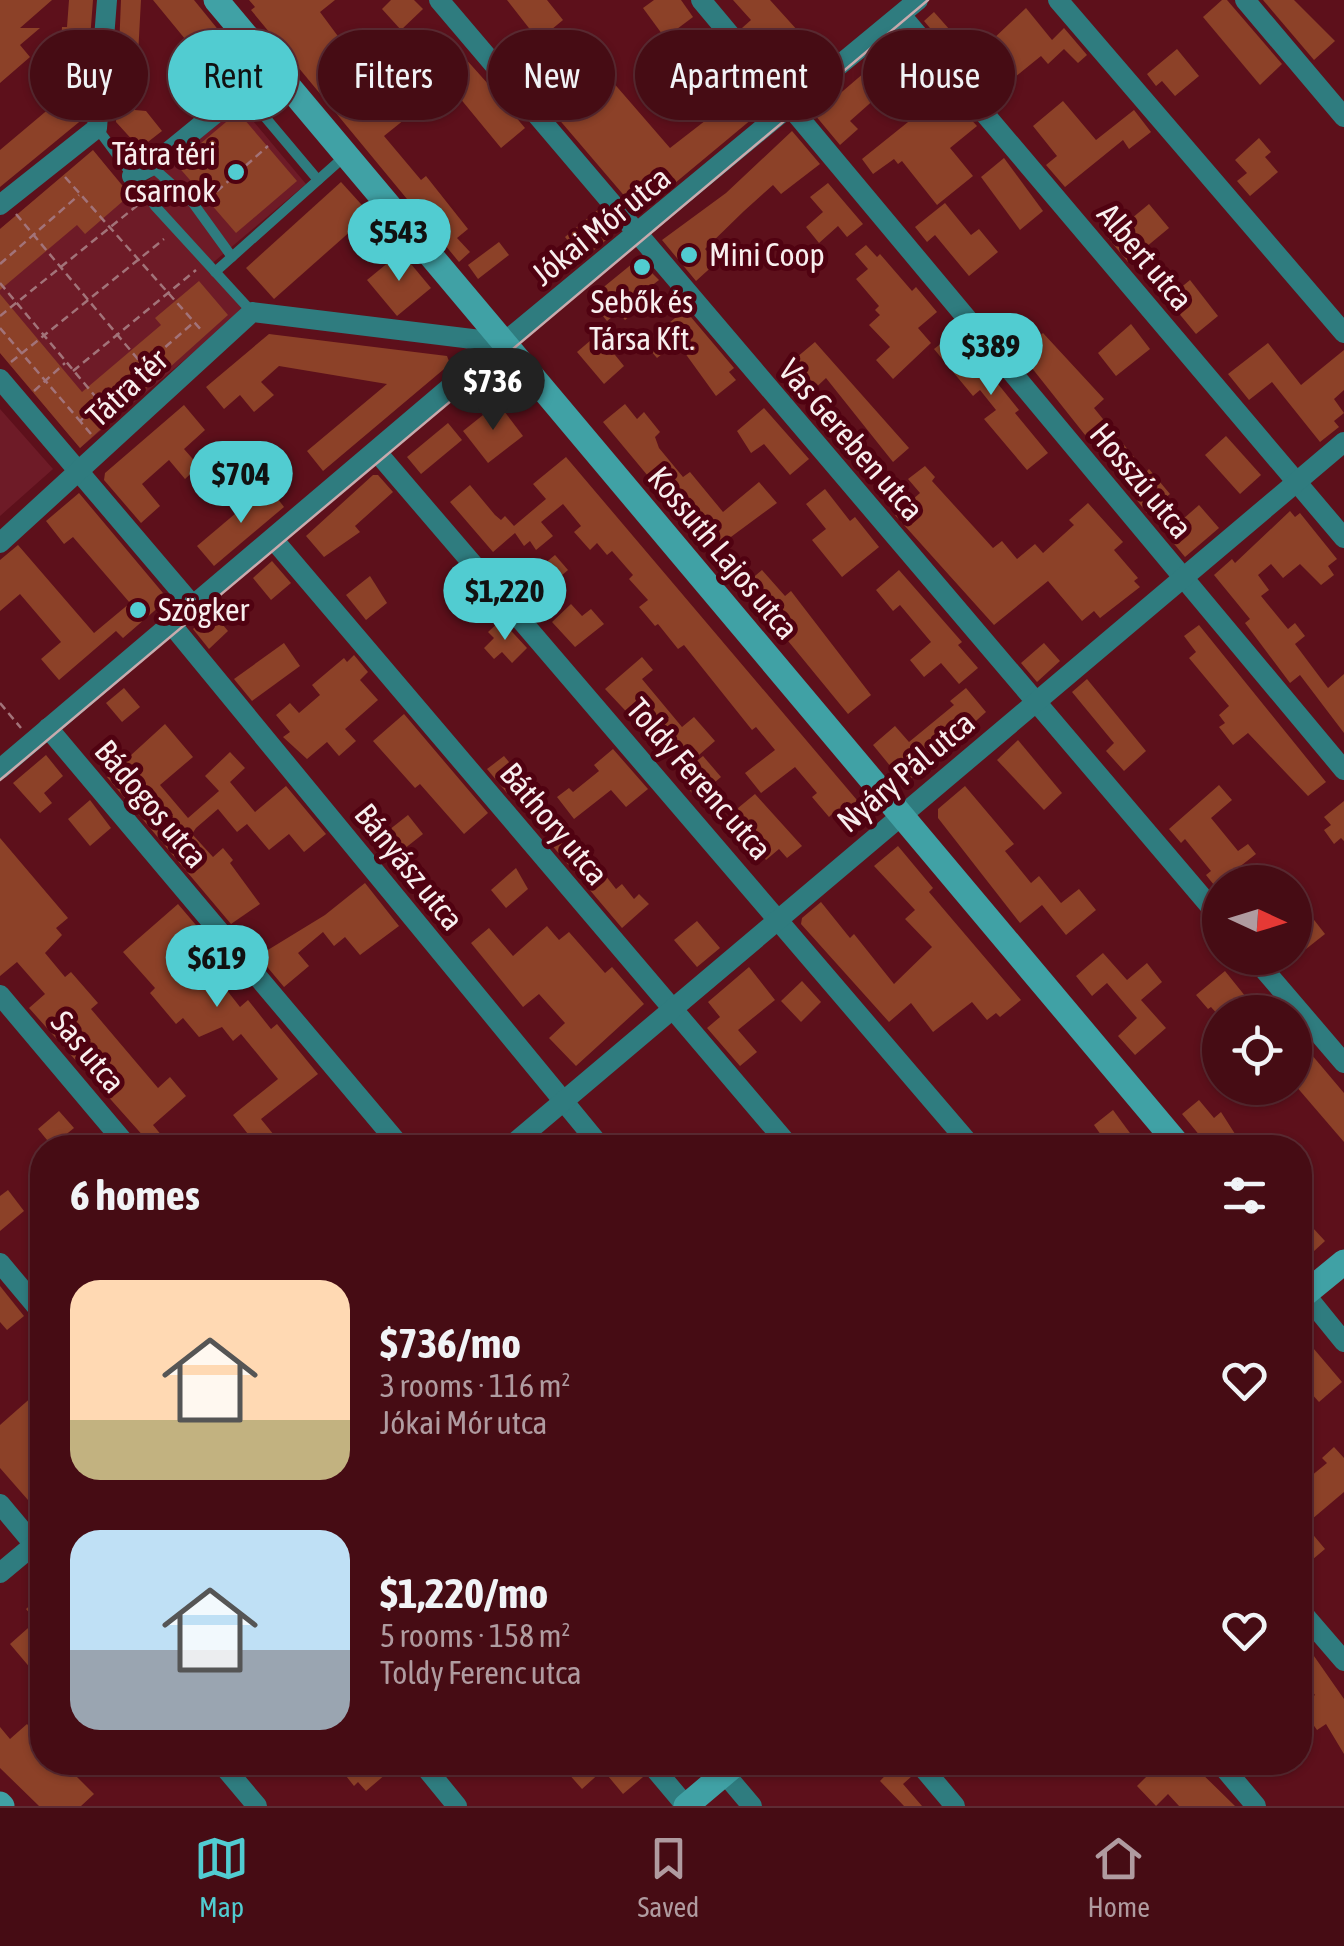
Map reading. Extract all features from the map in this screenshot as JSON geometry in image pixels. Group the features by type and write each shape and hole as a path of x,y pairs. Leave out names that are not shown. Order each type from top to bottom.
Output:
{"street":[{"path":"7,208 97,128 107,0"},
{"name":"Kossuth Lajos utca","path":"216,0 240,30"},
{"name":"Vas Gereben utca","path":"439,0 1202,897"},
{"name":"Hosszú utca","path":"702,0 728,30"},
{"name":"Jókai Mór utca","path":"843,64 918,0"},
{"path":"1058,0 1344,333"},
{"path":"1245,0 1344,117"},
{"name":"Albert utca","path":"901,15 1344,538"},
{"name":"Kossuth Lajos utca","path":"298,100 1170,1135"},
{"path":"141,171 206,120"},
{"name":"Jókai Mór utca","path":"0,769 376,450 777,120"},
{"name":"Hosszú utca","path":"804,120 1344,770"},
{"path":"252,312 505,343"},
{"name":"Tátra tér","path":"0,543 252,312"},
{"path":"3,373 194,607"},
{"path":"0,392 63,464 81,471"},
{"name":"Nyáry Pál utca","path":"524,1135 1344,442"},
{"name":"Toldy Ferenc utca","path":"376,450 962,1135"},
{"name":"Báthory utca","path":"273,538 780,1135"},
{"name":"Bányász utca","path":"170,624 591,1135"},
{"name":"Bádogos utca","path":"48,728 391,1135"},
{"path":"1269,975 1344,1063"},
{"name":"Sas utca","path":"0,995 119,1135"},
{"path":"0,1262 30,1298"},
{"path":"1312,1286 1344,1262"},
{"path":"1312,1305 1344,1342"},
{"path":"0,1504 30,1536"},
{"path":"0,1573 30,1553"},
{"path":"1312,1624 1344,1661"},
{"path":"231,1775 257,1806"},
{"path":"432,1775 458,1806"},
{"path":"660,1775 686,1806 724,1775"},
{"path":"736,1775 752,1806"},
{"path":"929,1775 955,1806"},
{"path":"1230,1775 1256,1806"}],"lane":[{"path":"267,120 318,180"},
{"path":"97,128 141,171 193,203 232,256"},
{"path":"215,272 345,156"},
{"path":"141,171 155,206 252,312"}],"path":[{"path":"207,200 268,146"},
{"path":"61,172 216,346"},
{"path":"0,264 80,194"},
{"path":"7,208 166,392"},
{"path":"0,316 132,210"},
{"path":"3,373 159,243"},
{"path":"73,371 187,278"},
{"path":"0,283 101,403"},
{"path":"80,421 194,322"},
{"path":"0,328 105,449"},
{"path":"29,395 66,362"},
{"path":"0,702 24,733"}],"shaded area":[{"path":"218,120 252,120 306,184 209,266 245,309 80,448 0,353 0,229 93,151 131,195"},
{"path":"0,409 53,469 0,516"}],"building":[{"path":"0,0 52,0 20,28 40,28 30,30 30,36 20,45 30,57 0,83"},
{"path":"69,0 93,0 91,30 62,30 67,27"},
{"path":"121,0 141,0 139,30 120,30"},
{"path":"153,0 194,0 218,30 178,30"},
{"path":"249,0 335,0 320,12 333,30 318,30 318,91 298,67 298,30 268,30 251,10 255,7"},
{"path":"391,0 414,0 423,9 401,30 382,9"},
{"path":"507,0 547,0 563,20 551,30 530,30"},
{"path":"654,0 681,0 693,17 676,30 659,30 643,8"},
{"path":"733,0 770,0 797,30 744,30 751,20"},
{"path":"1227,0 1282,64 1260,85 1203,17"},
{"path":"1263,0 1294,0 1335,41 1314,60"},
{"path":"1026,8 1052,40 1064,28 1087,55 1078,63 1064,49 1048,64 1041,56 1015,77 1015,30 1003,30"},
{"path":"934,12 950,30 932,30 924,21"},
{"path":"1177,49 1199,76 1175,96 1162,81 1156,86 1147,74"},
{"path":"468,62 488,84 488,120 518,120 525,128 501,148 468,108"},
{"path":"863,74 863,109 850,121 858,129 840,145 819,120 843,120 843,91"},
{"path":"615,85 635,108 635,120 646,120 670,148 706,120 751,120 639,213 560,120 615,120"},
{"path":"1063,101 1096,140 1134,110 1151,132 1129,149 1123,140 1065,187 1046,165 1057,156 1033,126"},
{"path":"148,114 162,131 144,145 136,144 116,122 148,120"},
{"path":"36,120 82,120 0,187 0,150"},
{"name":"Tátra téri csarnok","path":"228,120 245,120 297,181 236,233 176,164"},
{"path":"342,120 404,120 384,136 421,180 426,176 468,229 457,238 470,252 459,262"},
{"path":"911,120 972,120 977,126 950,148 973,176 937,205 902,161 898,164 894,159 873,174 862,159"},
{"path":"792,131 820,164 781,194 773,185 744,211 705,249 717,262 696,281 662,240 726,193"},
{"path":"1259,138 1271,152 1265,157 1278,172 1250,196 1237,181 1247,173 1235,160"},
{"path":"93,150 130,195 85,234 77,225 0,290 0,229"},
{"path":"1004,158 1043,211 1020,230 981,177"},
{"path":"341,182 370,214 274,299 246,268"},
{"path":"828,183 863,224 847,237 838,226 819,243 806,227 823,212 810,197"},
{"path":"945,203 971,235 979,229 998,252 969,276 935,235 927,242 915,227"},
{"path":"1149,204 1169,228 1128,262 1108,238"},
{"path":"599,209 617,231 583,259 565,237"},
{"path":"499,242 509,255 478,279 468,265"},
{"path":"866,245 877,257 880,254 912,291 916,287 937,312 918,328 931,343 893,379 876,360 890,347 869,325 880,315 875,310 879,306 856,279 868,269 855,254"},
{"path":"401,252 431,288 397,316 367,280"},
{"path":"638,259 659,280 636,298 642,306 625,320 618,312 607,321 589,299"},
{"path":"1190,280 1218,316 1196,334 1167,299"},
{"path":"199,281 228,315 80,448 0,353 0,294 82,392 161,325 155,318"},
{"path":"685,310 734,368 729,372 736,380 716,396 677,342 657,358 644,343"},
{"path":"1131,324 1150,349 1116,376 1098,353"},
{"path":"958,330 997,376 994,379 1019,410 1015,413 1048,453 1027,470 984,419 996,410 980,390 973,396 934,349"},
{"path":"1043,333 1104,399 1094,408 1146,472 1149,469 1170,494 1147,513 1020,353"},
{"path":"269,334 447,356 450,364 323,471 307,451 387,384 279,366 261,382 274,395 254,412 240,395 224,409 206,387"},
{"path":"598,334 624,366 604,384 577,352"},
{"path":"815,342 909,448 893,462 826,378 809,394 784,368"},
{"path":"1268,343 1301,385 1344,350 1344,390 1334,399 1344,413 1334,421 1339,427 1320,442 1272,382 1249,400 1228,374"},
{"path":"498,403 523,436 488,463 463,431"},
{"path":"625,404 637,419 644,412 660,432 655,437 659,448 683,477 690,472 723,512 759,482 777,503 716,548 693,519 688,524 603,422"},
{"path":"184,405 205,430 184,449 199,466 185,479 169,460 142,484 160,506 141,523 104,480 105,473"},
{"path":"764,408 809,459 790,475 764,444 751,453 737,431"},
{"path":"448,423 462,440 421,474 407,457"},
{"path":"1226,436 1261,475 1240,494 1205,455"},
{"path":"566,457 862,806 852,814 858,822 848,830 834,812 829,817 812,797 817,793 795,767 761,793 745,773 775,750 756,727 752,730 684,645 678,649 658,624 655,626 639,607 648,600 629,579 633,575 612,551 607,555 597,543 590,550 574,532 581,526 563,504 541,522 553,536 536,550 530,541 524,546 515,533 493,552 450,502 470,485 495,515 501,520 505,516 514,526 546,499 533,484"},
{"path":"925,466 935,477 932,481 993,548 1002,541 1017,559 1035,544 1043,553 1074,525 1069,520 1088,503 1123,542 1114,550 1138,578 1134,581 1140,587 1100,618 1094,611 1082,621 1048,581 994,625 895,515 920,493 908,479"},
{"path":"373,475 378,475 393,492 355,526 360,532 324,557 306,536"},
{"path":"268,486 284,507 214,566 197,546"},
{"path":"825,489 850,521 855,517 879,547 842,577 812,540 826,529 806,504"},
{"path":"79,493 168,599 123,638 116,631 59,680 41,659 61,642 20,594 0,611 0,560 18,545 94,633 130,603 73,537 64,544 46,521"},
{"path":"1199,505 1219,528 1185,557 1166,534"},
{"path":"1290,511 1295,517 1300,513 1337,559 1328,566 1334,575 1321,585 1300,564 1283,578 1271,564 1258,575 1269,590 1261,596 1288,629 1295,623 1305,636 1295,644 1328,688 1344,674 1344,733 1300,675 1290,683 1245,623 1250,619 1214,575 1232,559 1235,563"},
{"path":"555,555 568,570 533,600 520,584"},
{"path":"272,561 291,583 271,600 253,578"},
{"path":"762,570 785,596 791,591 871,695 848,714 743,586"},
{"path":"899,570 962,642 958,645 978,668 959,684 941,663 924,677 910,660 931,642 900,605 893,611 876,590"},
{"path":"370,576 387,603 366,620 346,595"},
{"path":"571,604 582,616 591,609 604,624 575,647 552,622"},
{"path":"212,612 228,631 209,649 193,629"},
{"path":"501,620 527,648 512,663 502,652 494,659 484,648 494,638 488,632"},
{"path":"1199,625 1326,782 1308,796 1248,733 1233,745 1219,727 1225,723 1219,715 1229,706 1189,658 1196,652 1184,636"},
{"path":"284,643 300,666 252,701 234,679"},
{"path":"1044,643 1060,661 1037,682 1021,663"},
{"path":"354,655 368,672 360,680 378,700 345,729 356,741 339,756 327,742 307,759 283,737 290,732 276,715 290,703 299,713 320,695 312,685 344,658 347,662"},
{"path":"642,657 653,670 642,679 682,727 694,717 715,741 692,761 666,729 653,740 605,689"},
{"path":"1087,679 1146,751 1124,771 1106,751 1114,743 1072,692"},
{"path":"124,688 140,707 122,722 106,703"},
{"path":"966,688 986,712 905,784 873,745 895,726 909,742 954,705 950,701"},
{"path":"404,714 488,813 464,834 420,784 415,788 373,741"},
{"path":"165,724 193,757 160,785 188,818 219,791 205,776 230,752 245,768 230,782 255,812 286,786 326,834 304,852 289,834 269,850 247,824 237,832 218,809 196,828 192,834 213,857 223,848 260,904 231,924 107,777"},
{"path":"1018,740 1062,793 1044,810 997,760"},
{"path":"613,749 648,789 626,807 611,790 574,819 557,797 569,788 573,792 599,771 594,765"},
{"path":"46,755 63,776 44,793 52,803 40,813 13,783"},
{"path":"504,756 523,779 507,793 487,769"},
{"path":"703,756 721,777 696,798 678,776"},
{"path":"1219,785 1232,800 1211,818 1238,851 1248,844 1256,854 1242,865 1206,865 1185,839 1181,843 1169,829"},
{"path":"965,786 1014,844 1005,851 1031,883 1039,876 1061,903 1079,889 1096,910 1066,935 1042,905 1020,923 938,818 938,809"},
{"path":"755,794 802,846 787,858 779,849 766,860 738,826 742,823 738,808"},
{"path":"90,800 111,828 90,846 68,819"},
{"path":"1344,801 1344,841 1341,838 1334,844 1324,830 1331,825 1324,817"},
{"path":"408,815 423,834 404,849 389,830"},
{"path":"559,816 616,889 622,884 634,899 639,894 649,904 622,928 550,843 559,836 549,824"},
{"path":"0,838 68,918 56,928 62,935 45,953 65,977 71,972 98,1003 91,1009 158,1088 170,1077 186,1096 153,1125 161,1135 142,1135 29,1008 45,994 17,962 0,976"},
{"path":"898,846 933,888 929,892 1021,1000 1000,1017 996,1013 987,1020 972,1002 933,1032 911,1003 889,1022 801,924 802,918 821,902 850,938 854,934 894,984 932,947 905,919 915,910 874,866"},
{"path":"516,868 528,889 506,908 491,890"},
{"path":"365,883 399,926 360,955 345,937 334,946 323,932 298,953 309,966 284,987 258,956 325,915"},
{"path":"178,904 236,972 222,984 240,1007 248,1000 271,1029 277,1024 318,1074 261,1119 274,1135 249,1135 233,1115 278,1079 241,1034 233,1041 222,1027 199,1037 183,1018 176,1024 150,993 155,988 123,952"},
{"path":"1312,917 1325,934 1312,944"},
{"path":"697,921 720,948 697,967 674,940"},
{"path":"547,926 559,940 569,932 605,973 612,967 644,1004 576,1066 549,1038 565,1023 539,994 523,1007 471,943 489,928 513,956"},
{"path":"1103,953 1127,980 1147,963 1162,982 1141,1000 1166,1028 1135,1055 1118,1036 1137,1018 1107,983 1092,996 1076,976"},
{"path":"749,967 775,1000 738,1030 757,1052 740,1066 707,1028 720,1017 708,1002"},
{"path":"1220,975 1228,975 1244,995 1202,995 1202,1002 1196,995"},
{"path":"802,981 821,1002 801,1022 781,1001"},
{"path":"1312,1055 1344,1093 1344,1142 1312,1105"},
{"path":"1199,1100 1214,1118 1221,1112 1236,1135 1199,1135 1182,1114"},
{"path":"1113,1110 1131,1135 1101,1135 1094,1125"},
{"path":"59,1111 74,1128 65,1135 43,1135 38,1129"},
{"path":"8,1190 24,1211 0,1231 0,1196"},
{"path":"1312,1227 1325,1241 1312,1253"},
{"path":"0,1286 24,1316 7,1330 0,1322"},
{"path":"1312,1347 1342,1382 1319,1402 1312,1394"},
{"path":"30,1399 30,1502 0,1468 0,1425"},
{"path":"1334,1447 1344,1458 1344,1492 1312,1519 1312,1475 1327,1463 1322,1458"},
{"path":"1312,1533 1325,1549 1312,1560"},
{"path":"30,1626 30,1668 10,1644"},
{"path":"1312,1653 1344,1699 1344,1754 1326,1724 1317,1730 1312,1723"},
{"path":"27,1724 30,1775 75,1775 94,1794 81,1806 39,1806 0,1768 0,1727 10,1739"},
{"path":"345,1775 385,1775 366,1791 358,1782 354,1786"},
{"path":"570,1775 597,1775 582,1789"},
{"path":"607,1775 642,1775 643,1777 623,1794"},
{"path":"886,1775 911,1775 903,1784 922,1806 904,1806 880,1781"},
{"path":"1148,1775 1203,1775 1235,1806 1179,1806 1168,1794 1156,1806 1137,1786"}],"tram line":[{"path":"0,780 928,0"}],"place":[{"name":"Tátra téri csarnok","path":"236,172"},
{"name":"Mini Coop","path":"689,255"},
{"name":"Sebők és Társa Kft.","path":"642,267"},
{"name":"Szögker","path":"138,610"}]}
